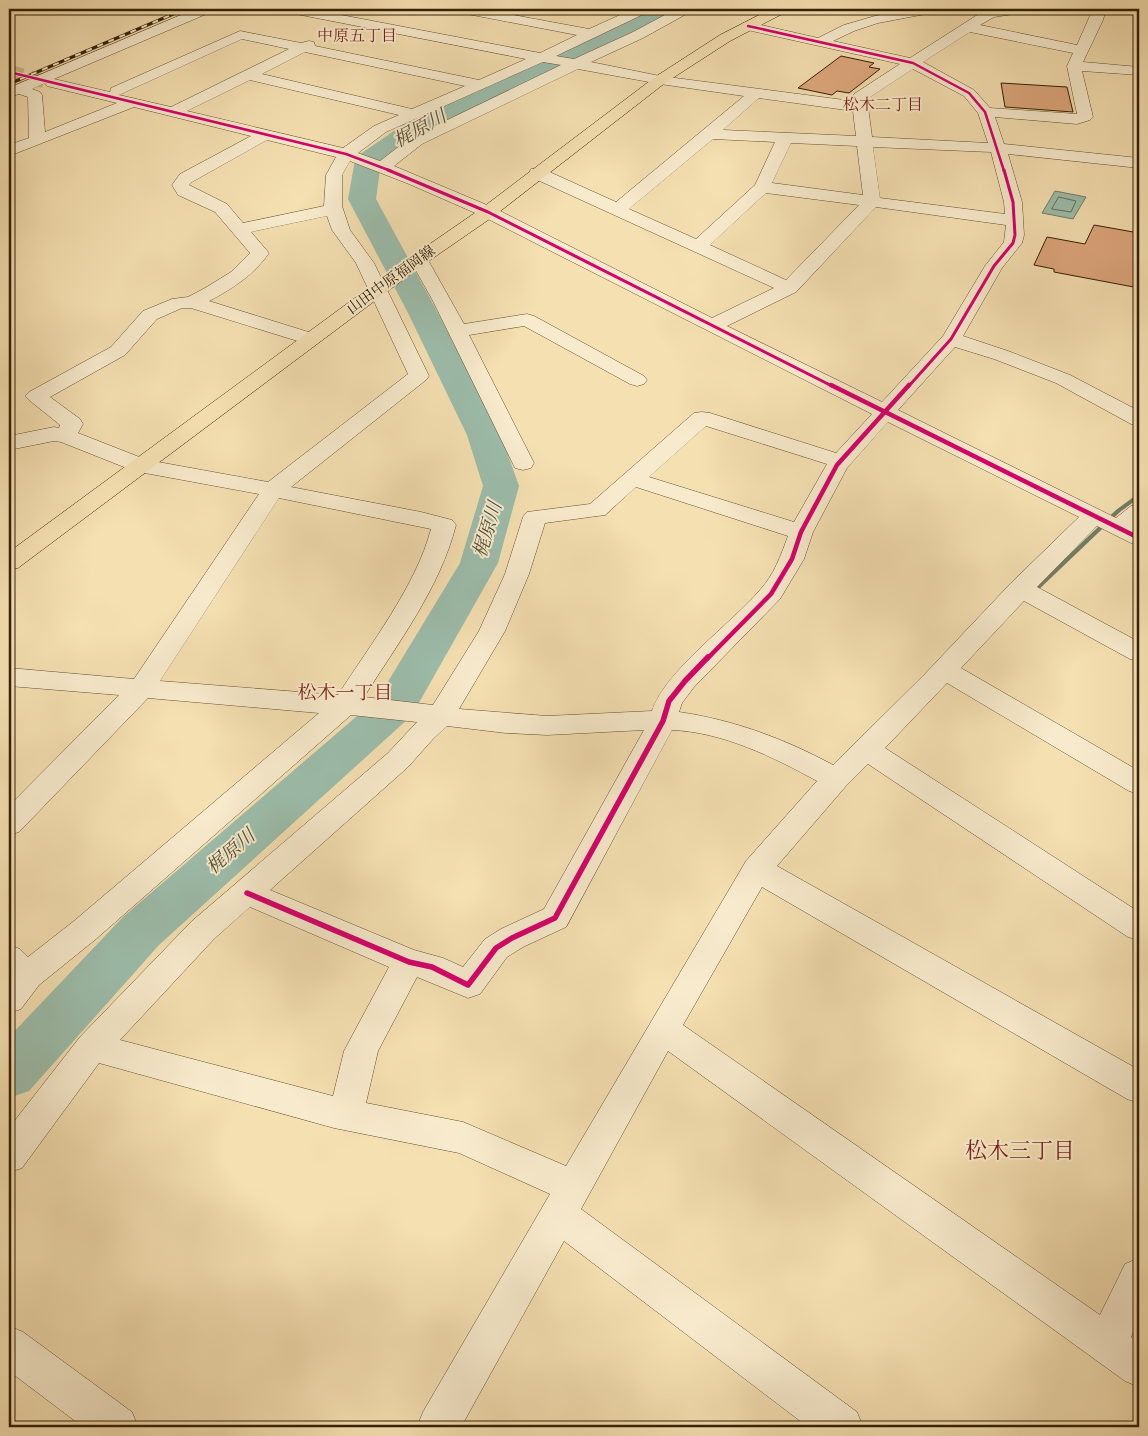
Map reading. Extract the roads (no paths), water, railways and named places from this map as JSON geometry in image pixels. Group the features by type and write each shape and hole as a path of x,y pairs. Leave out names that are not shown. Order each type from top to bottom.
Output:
{"main road":[{"name":"山田中原福岡線","path":"9,564 311,338 488,212 660,80 725,38 781,9"}],"street":[{"path":"14,91 52,79 110,50 206,9"},
{"path":"291,9 660,80 860,107"},
{"path":"462,9 592,34"},
{"path":"514,19 532,9"},
{"path":"9,824 140,689 273,490 419,376 383,286 341,230 334,210 332,191 334,175 348,155 380,129 542,57 643,9"},
{"path":"380,167 416,141 644,32 685,9"},
{"path":"822,41 844,29 869,20 931,9"},
{"path":"872,202 859,97 968,27 986,11 1020,9"},
{"path":"985,112 1077,119 1085,117 1074,66 1099,9"},
{"path":"52,79 134,102 177,110 376,13"},
{"path":"247,893 409,962 432,967 468,985 496,948 512,938 555,918 663,721 669,701 685,681 772,594 792,559 801,532 824,486 840,461 951,339 994,266 1013,242 1015,221 1013,202 998,148 985,112 969,93 914,63 748,26"},
{"path":"968,27 1081,50"},
{"path":"116,91 240,35 479,84"},
{"path":"110,50 129,54"},
{"path":"147,58 175,65"},
{"path":"1074,66 1139,71"},
{"path":"247,75 414,114"},
{"path":"52,79 116,91 177,110 348,155 488,212 712,326 1139,538"},
{"path":"14,91 35,96 37,139"},
{"path":"618,209 709,134 756,92"},
{"path":"9,151 134,102"},
{"path":"192,302 235,278 251,266 260,253 221,208 184,191 180,185 186,178 266,134"},
{"path":"709,134 998,148 1139,163"},
{"path":"698,246 762,187 786,138"},
{"path":"537,173 788,288"},
{"path":"762,187 1015,221"},
{"path":"712,326 788,288 872,202"},
{"path":"239,229 334,210"},
{"path":"417,261 458,331 523,463"},
{"path":"66,436 72,424 36,396 118,351 150,315 179,303 192,302 311,338"},
{"path":"458,331 527,320 637,380"},
{"path":"951,339 1002,354 1063,379 1139,419"},
{"path":"9,1156 92,1047 203,930 398,760 423,732 440,717 492,631 517,574 535,517 598,510 702,418 840,461"},
{"path":"9,444 54,434 66,436 142,466 421,518 444,526 438,548 406,610 346,704 85,930 15,978"},
{"path":"633,478 801,532"},
{"path":"1118,528 1139,510"},
{"path":"438,1427 662,1029 757,869 836,779 868,750 1020,588 1094,516"},
{"path":"1020,588 1139,652"},
{"path":"945,670 1139,784"},
{"path":"9,677 321,704 346,704 440,717 533,725 686,722 733,732 836,779"},
{"path":"868,750 1139,928"},
{"path":"757,869 1139,1088"},
{"path":"346,1113 361,1050 378,1015 409,962"},
{"path":"662,1029 1139,1367"},
{"path":"92,1047 334,1112 463,1138 566,1200 822,1422"},
{"path":"1107,1344 1139,1277"},
{"path":"9,1346 117,1427"}],"water":[{"path":"1055,191 1086,197 1073,219 1042,213"}],"waterway":[{"name":"梶原川","path":"9,1074 141,931 394,708 479,563 501,486 484,435 423,313 362,199 368,160 413,129 501,86 610,37 660,9"},
{"path":"1032,593 1118,511 1139,495"}],"tunnel":[{"path":"9,72 52,83"}],"railway":[{"path":"9,84 185,9"}],"district":[{"name":"中原五丁目","path":"357,36"},
{"name":"松木二丁目","path":"883,105"},
{"name":"松木一丁目","path":"345,693"},
{"name":"松木三丁目","path":"1020,1151"}]}
